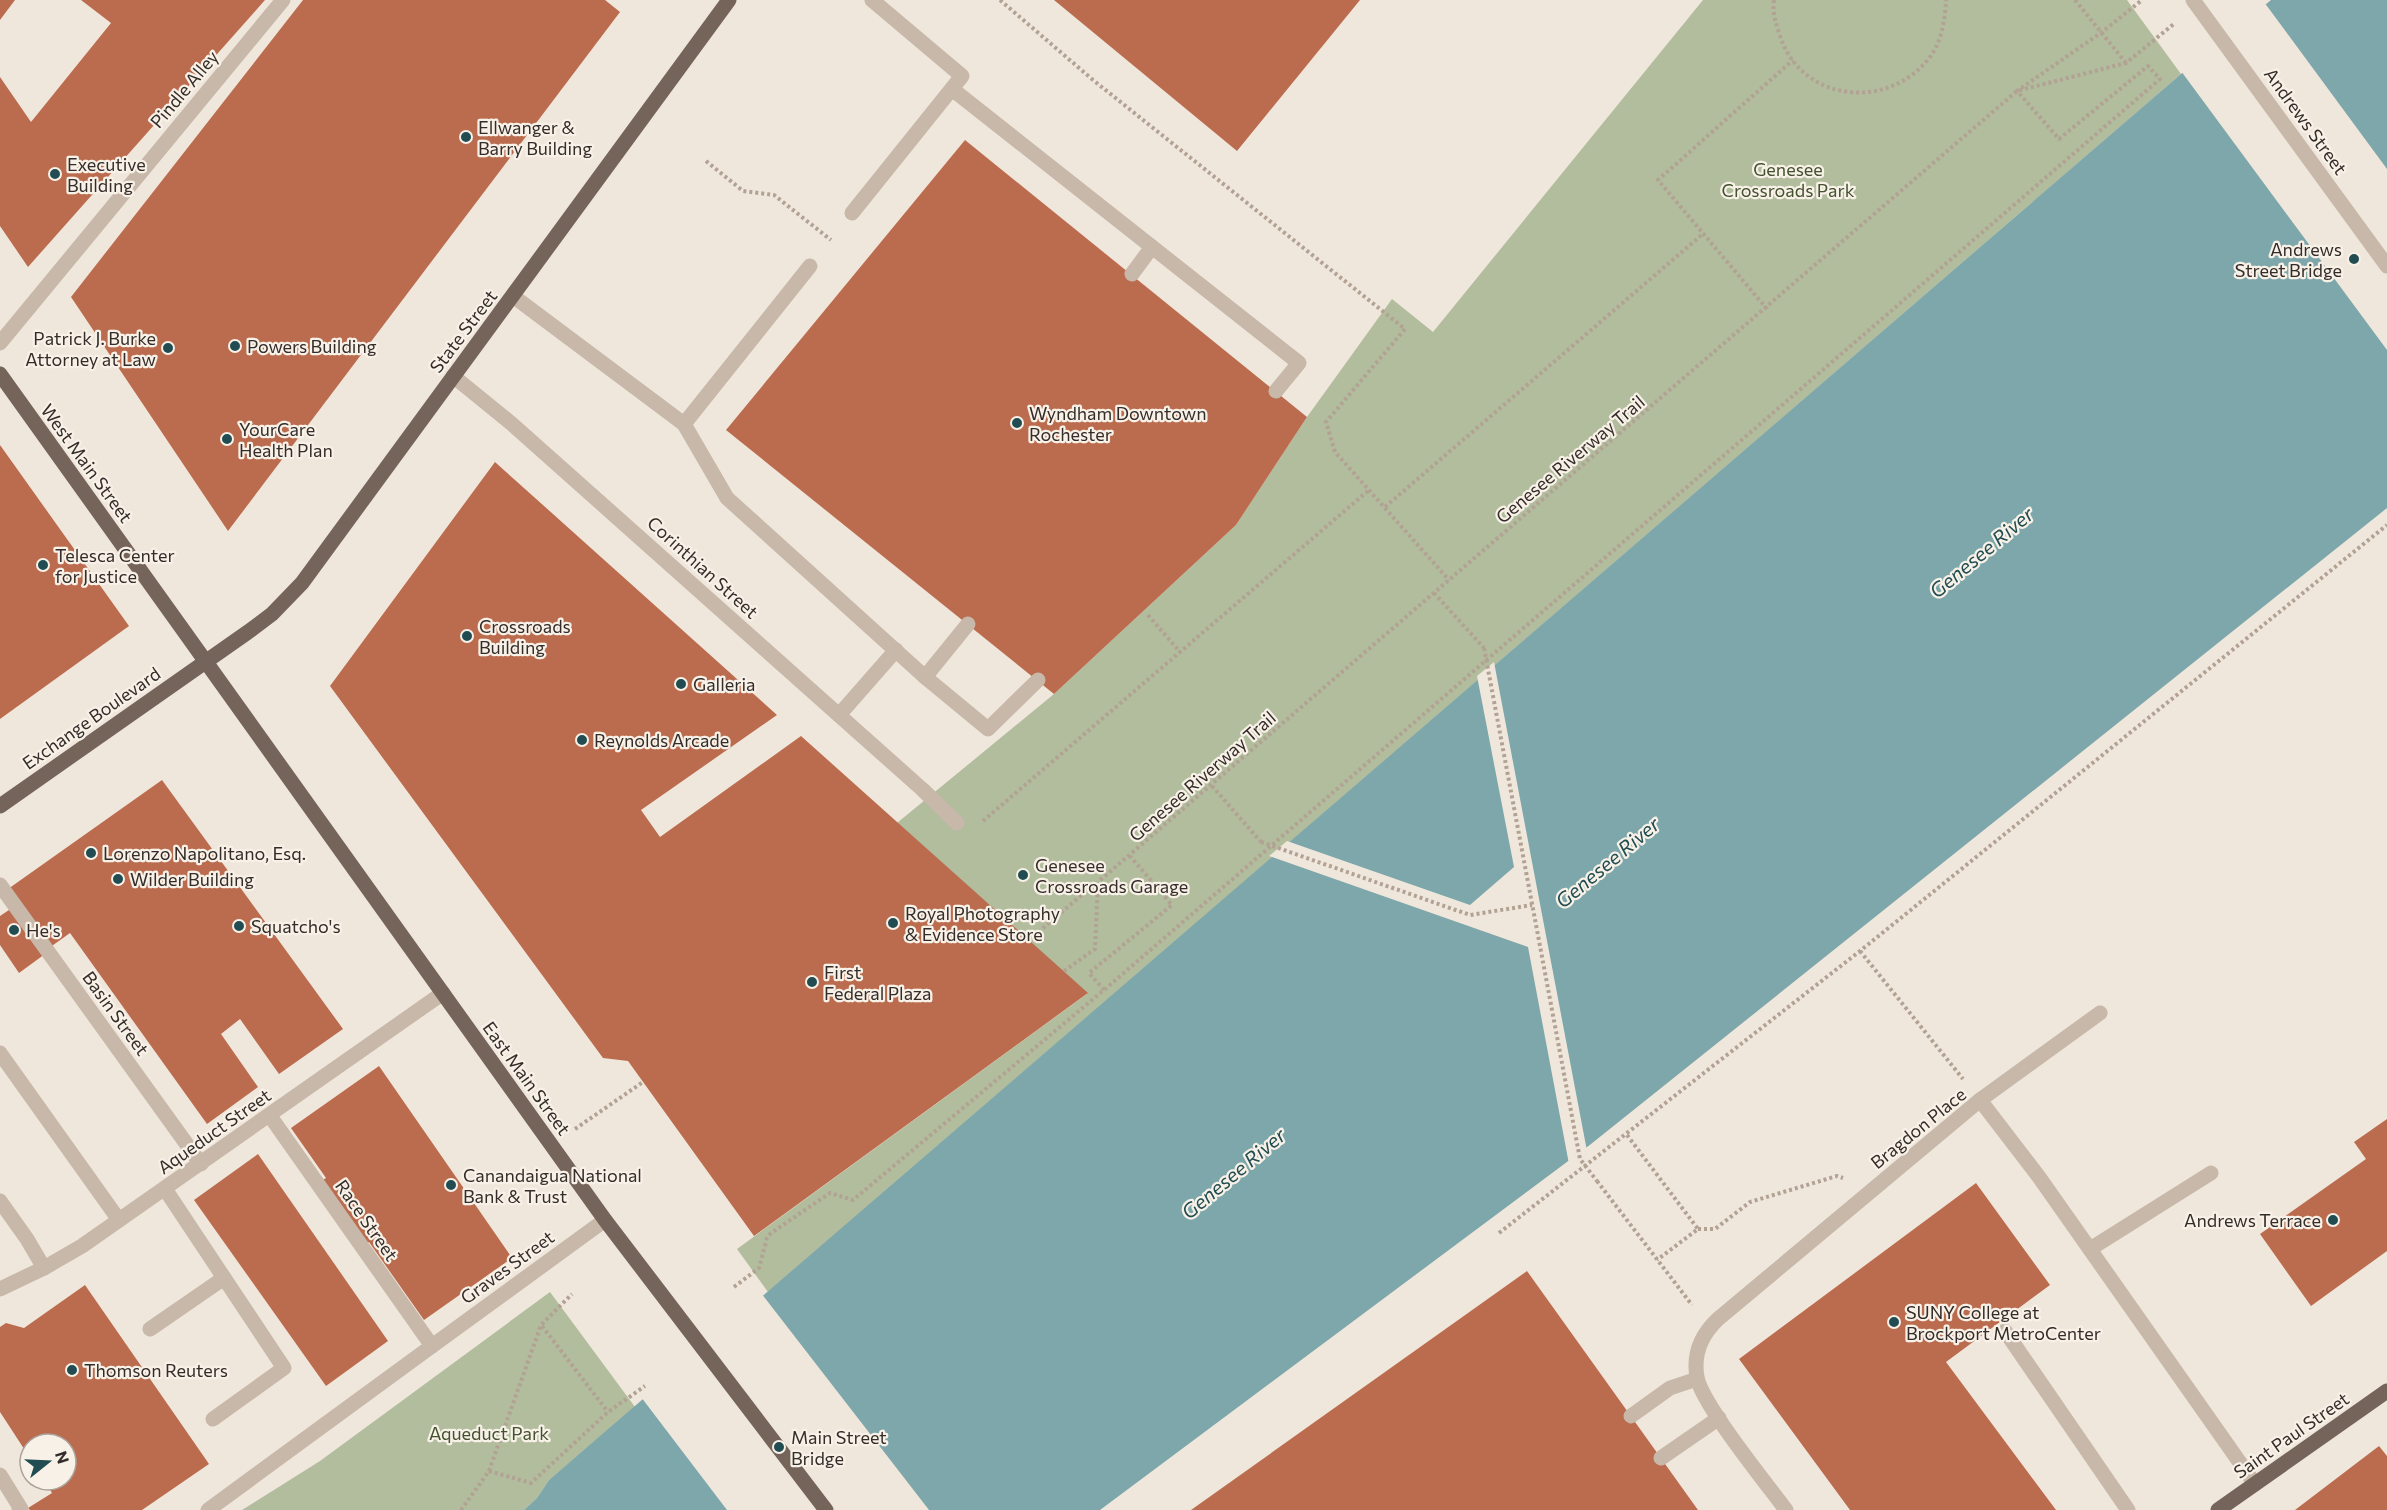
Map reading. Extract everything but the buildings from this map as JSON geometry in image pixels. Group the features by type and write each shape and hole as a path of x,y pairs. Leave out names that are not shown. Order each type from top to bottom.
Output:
{"main road":[{"name":"State Street","path":"205,662 272,614 302,583 729,0"},
{"name":"West Main Street","path":"0,374 205,662"},
{"name":"Exchange Boulevard","path":"0,806 205,662"},
{"name":"East Main Street","path":"205,662 605,1220 826,1510"},
{"name":"Saint Paul Street","path":"2218,1510 2386,1395"}],"street":[{"name":"Pindle Alley","path":"0,343 283,0"},
{"path":"852,213 962,76 872,0"},
{"name":"Andrews Street","path":"2193,0 2387,266"},
{"path":"952,89 1299,363 1276,391"},
{"path":"1132,274 1152,247"},
{"path":"684,424 810,266"},
{"path":"513,296 684,424 728,498 925,677 988,729 1038,680"},
{"name":"Corinthian Street","path":"453,376 512,424 923,790 957,824"},
{"path":"925,677 968,624"},
{"path":"839,715 896,650"},
{"name":"Basin Street","path":"0,885 201,1164"},
{"name":"Aqueduct Street","path":"0,1289 44,1269 165,1190 443,993"},
{"path":"1980,1100 2100,1013"},
{"path":"0,1053 119,1220"},
{"name":"Bragdon Place","path":"1786,1510 1719,1418 1697,1378 1697,1349 1709,1327 1980,1100 2020,1149 2255,1484"},
{"name":"Race Street","path":"270,1116 432,1346"},
{"path":"2090,1249 2211,1173"},
{"path":"165,1190 284,1368 213,1419"},
{"path":"0,1201 27,1239 44,1269"},
{"name":"Graves Street","path":"208,1510 605,1220"},
{"path":"150,1329 224,1278"},
{"path":"2005,1331 2128,1510"},
{"path":"1631,1416 1670,1388 1697,1378"},
{"path":"1661,1458 1719,1418"},
{"path":"0,1475 21,1509 19,1510"}],"path":[{"path":"1000,0 1093,80 1405,329 1326,422 1335,452 1449,580"},
{"path":"1774,0 1772,12 1786,52 1812,80 1840,92 1873,93 1911,77 1932,55 1945,21 1946,0"},
{"path":"2075,0 2126,63"},
{"path":"734,1287 759,1268 767,1238 771,1233 830,1193 854,1200 1104,990 2160,79 2148,66 2059,139 2017,91 2102,32 2142,0"},
{"name":"Genesee Riverway Trail","path":"1029,940 1212,786 2017,91 2126,63 2163,32"},
{"path":"1767,309 1658,180 1793,60"},
{"path":"706,161 743,191 774,195 831,240"},
{"path":"1384,507 1704,233"},
{"path":"974,829 1369,490"},
{"path":"1499,1233 1860,951 2387,525"},
{"path":"1434,593 1484,648 1580,1159 1682,1293"},
{"path":"1148,615 1180,652"},
{"path":"1212,786 1261,842 1470,915 1532,905"},
{"path":"1104,990 1089,973 1172,905 1130,856"},
{"path":"1064,971 1095,948 1098,882"},
{"path":"1860,951 1965,1081"},
{"path":"552,1145 643,1082"},
{"path":"1627,1135 1698,1229"},
{"path":"1657,1260 1698,1229 1715,1229 1750,1202 1837,1176 1846,1179"},
{"path":"767,1227 771,1233"},
{"path":"460,1510 489,1471 541,1325 572,1294"},
{"path":"541,1325 608,1412"},
{"path":"489,1471 531,1483 608,1412 645,1386"}],"green space":[{"name":"Genesee Crossroads Park","path":"1703,0 2127,0 2181,74 768,1292 737,1249 1087,994 897,823 1054,694 1236,525 1307,417 1392,299 1433,332"},
{"name":"Aqueduct Park","path":"550,1292 635,1407 549,1480 537,1498 524,1510 242,1510 320,1461"}],"water":[{"name":"Genesee River","path":"2271,0 2387,0 2387,508 1591,1144 1100,1510 524,1510 537,1498 549,1480 2181,74"}],"pier":[{"name":"Andrews Street Bridge","path":"2264,2 2387,169 2387,350 2181,71"},
{"path":"1494,662 1587,1151 1569,1164 1528,947 1269,856 1287,841 1470,905 1514,867 1477,676"},
{"name":"Main Street Bridge","path":"761,1293 929,1510 727,1510 641,1397"}],"place":[{"name":"Ellwanger & Barry Building","path":"466,137"},
{"name":"Executive Building","path":"55,174"},
{"name":"Andrews Street Bridge","path":"2354,259"},
{"name":"Powers Building","path":"235,346"},
{"name":"Patrick J. Burke Attorney at Law","path":"168,348"},
{"name":"Wyndham Downtown Rochester","path":"1017,423"},
{"name":"YourCare Health Plan","path":"227,439"},
{"name":"Telesca Center for Justice","path":"43,565"},
{"name":"Crossroads Building","path":"467,636"},
{"name":"Galleria","path":"681,684"},
{"name":"Reynolds Arcade","path":"582,740"},
{"name":"Lorenzo Napolitano, Esq.","path":"91,853"},
{"name":"Genesee Crossroads Garage","path":"1023,875"},
{"name":"Wilder Building","path":"118,879"},
{"name":"Royal Photography & Evidence Store","path":"893,923"},
{"name":"Squatcho's","path":"239,926"},
{"name":"He's","path":"14,930"},
{"name":"First Federal Plaza","path":"812,982"},
{"name":"Canandaigua National Bank & Trust","path":"451,1185"},
{"name":"Andrews Terrace","path":"2333,1220"},
{"name":"SUNY College at Brockport MetroCenter","path":"1894,1322"},
{"name":"Thomson Reuters","path":"72,1370"},
{"name":"Main Street Bridge","path":"779,1447"}]}
